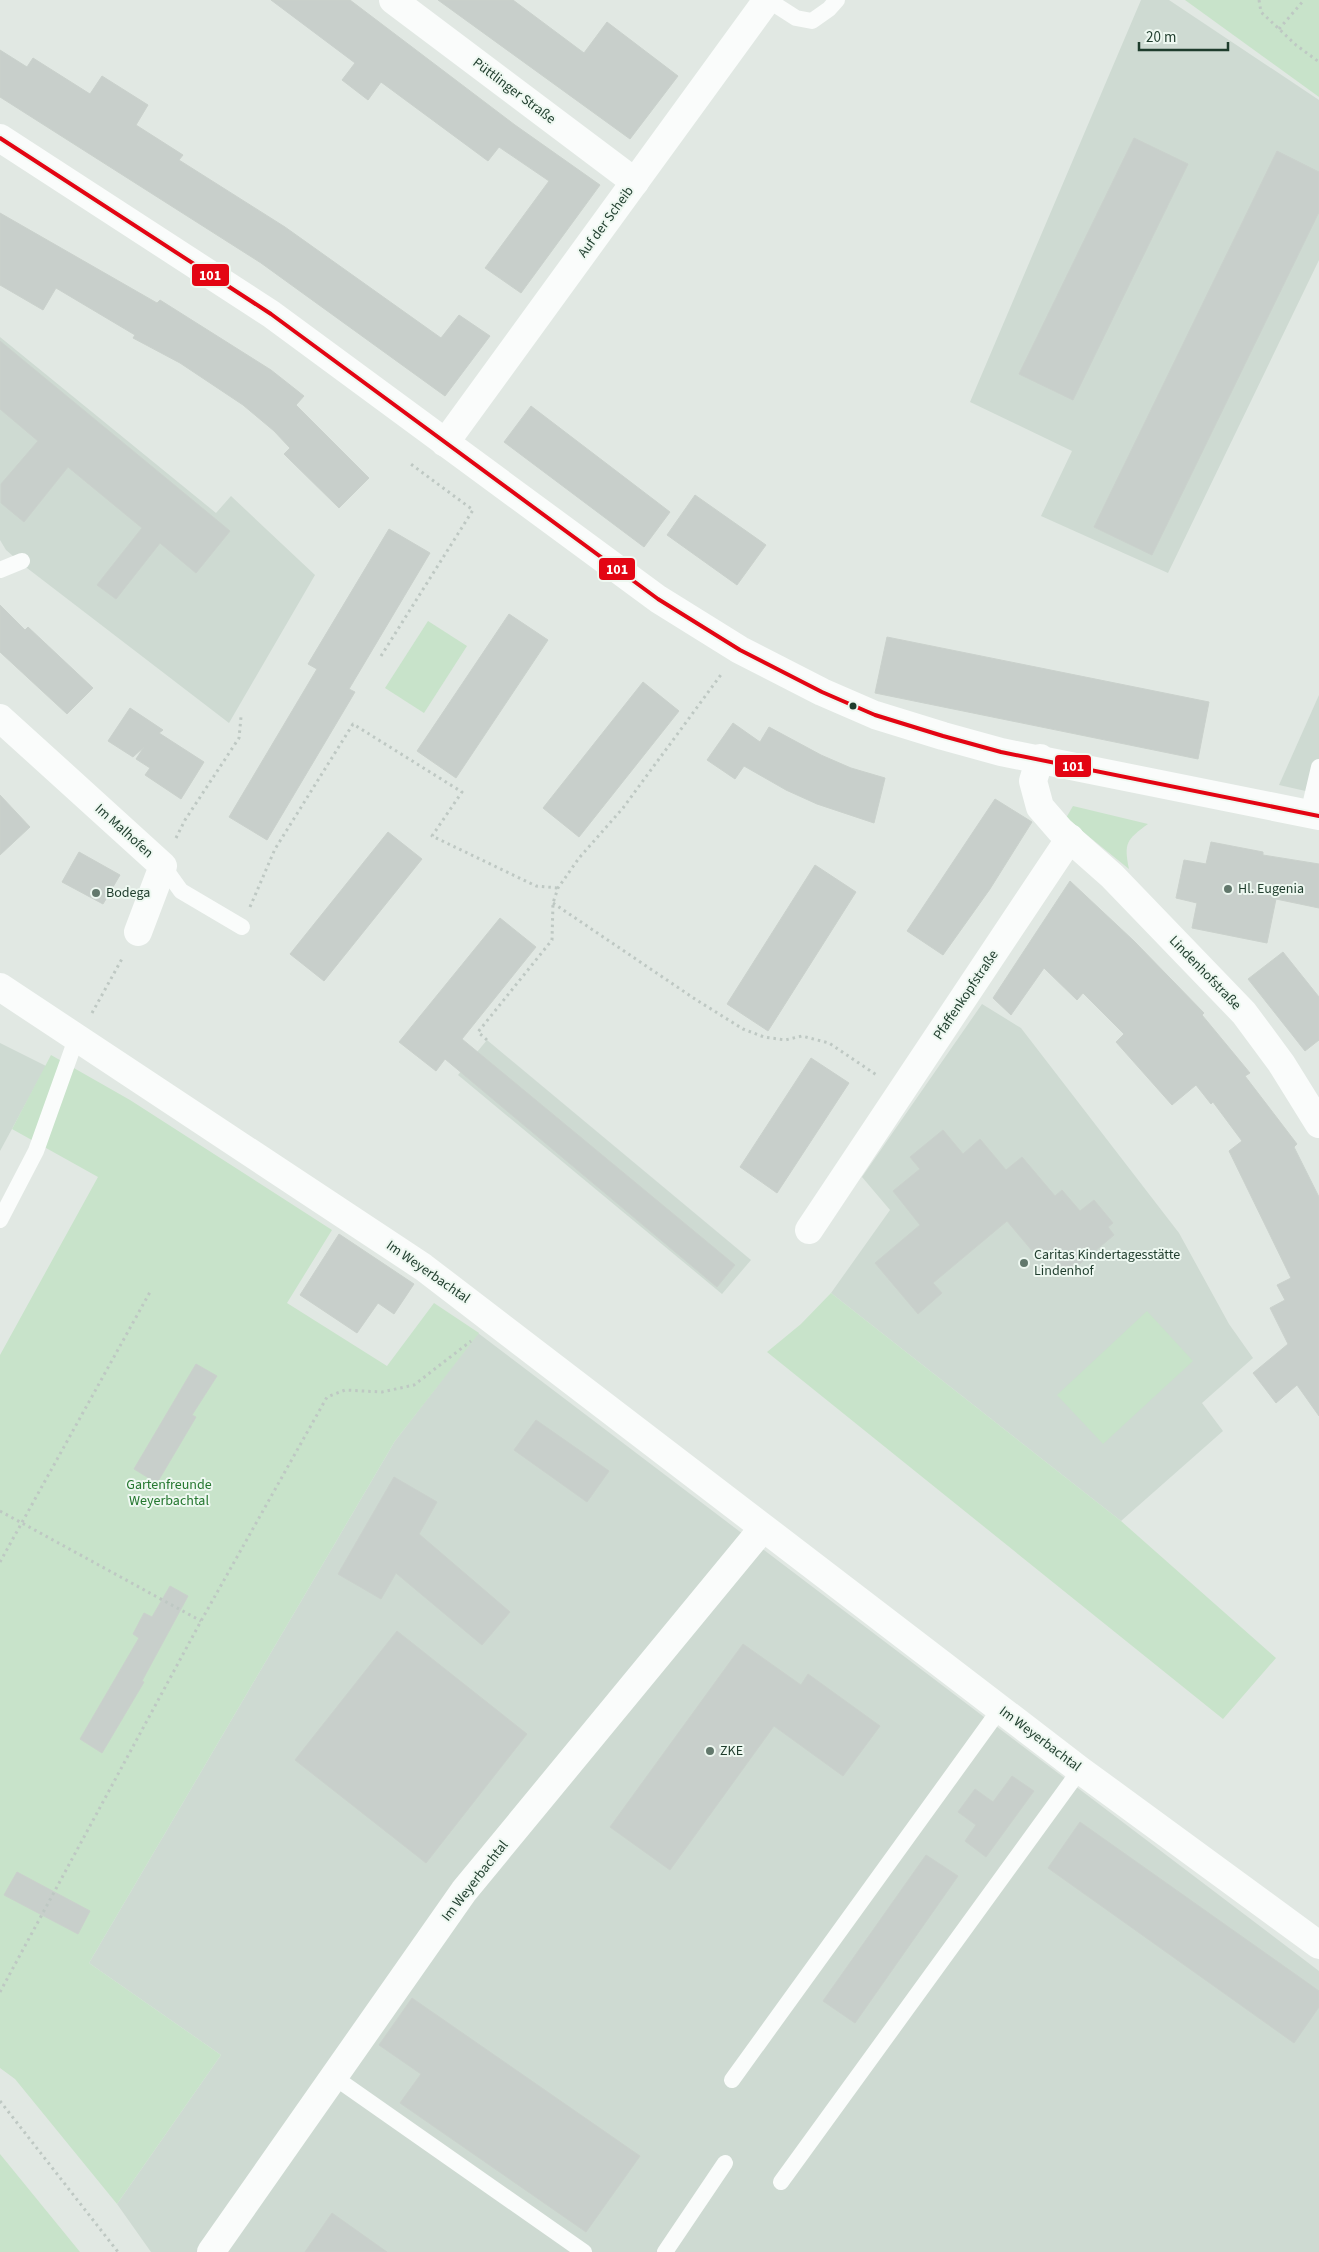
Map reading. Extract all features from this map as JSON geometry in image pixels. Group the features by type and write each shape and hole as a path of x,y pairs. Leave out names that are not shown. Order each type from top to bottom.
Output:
{"street":[{"name":"Püttlinger Straße","path":"393,0 635,182"},
{"name":"Auf der Scheib","path":"445,443 768,0"},
{"path":"0,138 272,314 658,599 740,650 822,692 875,715 942,736 1001,752 1040,758 1313,815"},
{"name":"Im Malhofen","path":"0,718 163,866 138,932"},
{"path":"1040,758 1032,781 1040,807 1070,838"},
{"name":"Pfaffenkopfstraße","path":"809,1230 1070,838"},
{"name":"Lindenhofstraße","path":"1070,838 1112,876 1244,1014 1281,1063 1319,1124"},
{"name":"Im Weyerbachtal","path":"0,987 76,1039 423,1266 1080,1770 1319,1945"},
{"name":"Im Weyerbachtal","path":"211,2252 464,1891 763,1528"}],"lane":[{"name":"Auf der Scheib","path":"768,0 796,18 812,21 829,9 837,0"},
{"path":"0,570 22,561"},
{"path":"1313,815 1319,767"},
{"path":"163,866 181,891 242,927"},
{"path":"0,1220 36,1151 76,1039"},
{"path":"732,2080 1000,1709"},
{"path":"781,2182 1080,1770"},
{"path":"334,2077 584,2252"},
{"path":"665,2252 725,2163"}],"path":[{"path":"1259,0 1261,12 1296,46 1319,62"},
{"path":"1278,29 1304,0"},
{"path":"381,656 473,510 408,462"},
{"path":"487,1040 478,1032 552,940 553,903 558,888 579,858 624,808 740,650"},
{"path":"163,866 185,820 239,738 241,717"},
{"path":"242,927 275,849 353,724 462,792 432,836 536,886 558,888"},
{"path":"553,903 695,999 744,1029 764,1037 784,1040 802,1036 829,1043 901,1092"},
{"path":"90,1015 138,932"},
{"path":"0,1562 150,1292"},
{"path":"0,1992 201,1621 327,1397 344,1390 382,1392 414,1384 438,1368 473,1340 490,1317"},
{"path":"0,1510 201,1621"},
{"path":"0,2101 118,2252"}],"shaded area":[{"path":"1141,0 1169,0 1319,100 1319,260 1168,573 1041,516 1072,451 970,402"},
{"path":"0,337 216,513 231,496 315,575 229,723 27,568 6,550 0,540"},
{"path":"1319,695 1319,794 1279,785"},
{"name":"Caritas Kindertagesstätte Lindenhof","path":"982,1004 1021,1028 1179,1233 1229,1324 1253,1358 1202,1403 1223,1431 1121,1521 831,1293 890,1210 862,1177"},
{"path":"487,1040 751,1260 722,1294 458,1075"},
{"path":"0,1043 46,1066 0,1151"},
{"path":"478,1333 1319,1971 1319,2252 151,2252 117,2204 221,2055 89,1963 395,1441"}],"green space":[{"path":"1185,0 1319,0 1319,97"},
{"path":"428,621 467,646 424,713 385,688"},
{"path":"1073,806 1148,824 1135,834 1128,843 1129,869 1066,818"},
{"name":"Gartenfreunde Weyerbachtal","path":"51,1055 130,1100 332,1230 287,1303 387,1366 434,1303 479,1333 395,1441 89,1963 221,2055 117,2204 15,2079 0,2068 0,1355 98,1177 12,1129"},
{"path":"831,1293 1121,1521 1276,1658 1223,1719 767,1352 801,1324"},
{"path":"1147,1311 1193,1361 1103,1444 1057,1395"},
{"path":"0,2154 80,2252 0,2252"}],"building":[{"path":"271,0 350,0 515,125 600,185 521,293 485,268 549,181 499,147 488,161 381,82 368,100 342,80 355,63"},
{"path":"438,0 513,0 584,53 607,22 678,76 630,139"},
{"path":"0,50 27,67 33,58 90,94 102,76 148,105 136,125 183,155 179,160 285,227 441,338 459,315 490,336 445,396 261,263 0,97"},
{"path":"1134,138 1188,164 1073,400 1019,374"},
{"path":"1277,151 1319,172 1319,212 1152,555 1094,527"},
{"path":"0,213 157,303 160,300 271,370 304,396 296,405 369,478 339,508 284,454 290,448 274,431 243,405 180,363 133,338 135,335 56,288 43,310 0,285"},
{"path":"0,341 230,531 196,573 160,543 116,599 97,585 142,528 68,467 24,522 1,503 1,484 38,441 0,409"},
{"path":"531,406 670,512 644,547 504,442"},
{"path":"695,495 766,545 737,585 667,535"},
{"path":"389,529 430,553 349,689 355,692 267,840 229,817 317,669 308,664"},
{"path":"0,605 25,630 28,627 93,688 67,714 0,652"},
{"path":"509,614 548,640 456,778 417,751"},
{"path":"887,637 1209,702 1198,759 875,693"},
{"path":"643,682 679,711 579,837 543,808"},
{"path":"130,708 163,730 159,733 204,762 181,799 145,775 150,768 136,759 144,747 133,757 108,741"},
{"path":"733,723 760,742 769,727 821,755 851,768 885,778 874,823 817,804 786,790 744,766 735,779 707,760"},
{"path":"0,795 30,827 0,855"},
{"path":"995,799 1032,822 990,889 943,955 907,931"},
{"path":"388,832 422,859 324,981 290,954"},
{"name":"Hl. Eugenia","path":"1211,842 1263,852 1263,855 1319,864 1319,908 1276,899 1267,943 1192,928 1197,903 1176,898 1184,860 1206,864"},
{"name":"Bodega","path":"79,852 120,875 103,904 62,882"},
{"path":"815,865 856,892 768,1031 727,1004"},
{"path":"1070,881 1134,941 1204,1013 1202,1015 1250,1073 1245,1076 1297,1144 1294,1147 1319,1197 1319,1416 1297,1385 1276,1403 1253,1373 1288,1344 1270,1308 1285,1300 1277,1285 1291,1278 1229,1151 1242,1141 1213,1102 1211,1104 1196,1085 1172,1105 1116,1042 1124,1034 1083,993 1077,1000 1044,968 1011,1015 993,998"},
{"path":"500,918 536,947 462,1039 735,1265 717,1287 445,1059 436,1071 399,1042"},
{"path":"1283,952 1319,997 1319,1040 1305,1051 1248,979"},
{"path":"811,1058 849,1083 777,1193 740,1167"},
{"path":"943,1130 963,1154 980,1139 1006,1170 1022,1157 1055,1196 1062,1190 1080,1211 1094,1200 1113,1223 1108,1227 1114,1235 1068,1274 1048,1251 1039,1259 1007,1221 933,1283 942,1293 918,1314 875,1263 920,1225 893,1191 920,1169 910,1157"},
{"path":"339,1234 414,1284 394,1314 378,1303 357,1333 300,1295"},
{"path":"196,1364 217,1376 192,1415 196,1417 157,1483 134,1469"},
{"path":"536,1420 609,1471 587,1502 514,1450"},
{"path":"394,1477 437,1502 419,1534 510,1612 482,1645 396,1573 381,1599 338,1574"},
{"path":"170,1586 188,1596 142,1681 144,1682 102,1753 80,1739 139,1638 133,1634 144,1613 152,1617"},
{"path":"397,1631 527,1734 426,1863 295,1760"},
{"name":"ZKE","path":"743,1644 801,1685 808,1674 880,1726 843,1776 774,1726 670,1870 610,1827"},
{"path":"1012,1776 1034,1791 986,1857 965,1841 976,1825 958,1812 975,1789 993,1802"},
{"path":"1080,1822 1319,1991 1319,2007 1294,2043 1048,1868"},
{"path":"926,1855 958,1876 855,2023 823,2001"},
{"path":"17,1872 90,1911 78,1934 4,1895"},
{"path":"412,1998 640,2156 586,2232 400,2103 421,2074 379,2045"},
{"path":"332,2213 387,2252 305,2252"}],"transit line":[{"name":"101","path":"0,138 271,314 658,599 740,650 822,692 875,715 943,736 1001,752 1319,816"}],"place":[{"name":"Hl. Eugenia","path":"1228,889"},
{"name":"Bodega","path":"96,893"},
{"name":"Caritas Kindertagesstätte Lindenhof","path":"1024,1263"},
{"name":"ZKE","path":"710,1751"}]}
